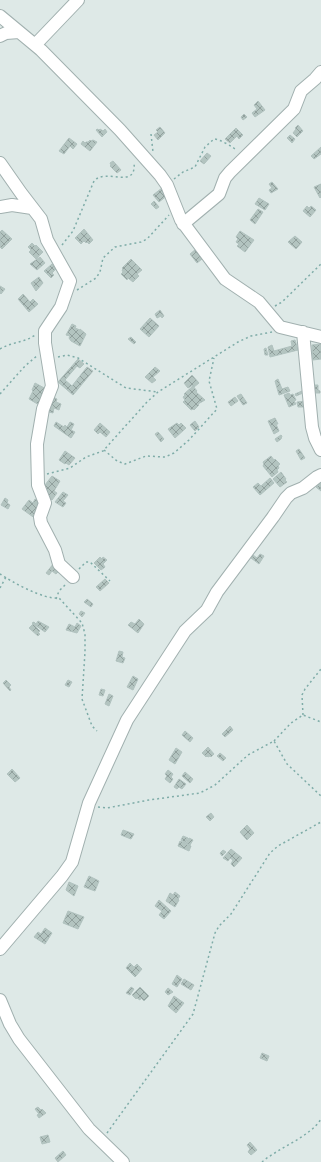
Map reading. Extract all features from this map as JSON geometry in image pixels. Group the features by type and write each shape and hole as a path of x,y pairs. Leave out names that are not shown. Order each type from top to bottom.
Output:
{"street":[{"path":"35,46 78,0"},
{"path":"0,16 41,50 160,175 167,185 175,207 184,224 220,274 230,283 259,302 278,326 283,329 321,337"},
{"path":"0,36 6,33 19,32"},
{"path":"184,224 216,197 221,190 227,175 294,109 301,91 321,72"},
{"path":"0,162 41,219 47,240 70,282 59,312 46,328 44,335 52,386 43,409 38,437 38,485 45,502 40,517 41,523 55,550 59,564 73,577"},
{"path":"0,207 12,205 32,208"},
{"path":"303,332 312,427 315,438 321,450"},
{"path":"0,949 72,862 89,804 131,713 186,631 207,610 217,592 286,498 291,493 303,488 321,475"},
{"path":"0,1000 10,1024 19,1039 89,1129 123,1162"}],"path":[{"path":"167,185 183,172 195,167 205,147 216,138 224,144 232,146 244,159"},
{"path":"55,254 72,231 97,178 109,176 124,178 133,172 135,166 132,144"},
{"path":"64,298 96,278 100,272 103,258 115,247 141,242 147,239 175,207"},
{"path":"263,307 274,307 282,302 321,264"},
{"path":"0,349 14,343 25,341 46,328"},
{"path":"38,476 70,468 86,457 104,450 147,402 158,392 238,342 251,336 283,329"},
{"path":"0,394 33,358 47,355 71,356 108,375 126,388 158,392"},
{"path":"104,450 117,461 125,464 146,456 165,457 174,453 189,440 217,409 209,381 214,358"},
{"path":"0,574 11,581 51,598 59,598 81,621 85,634 82,699 92,726 97,731"},
{"path":"0,588 6,577"},
{"path":"303,715 302,695 321,669"},
{"path":"89,804 100,808 108,808 149,800 200,793 214,786 248,756 274,741 291,724 303,715"},
{"path":"303,715 321,722"},
{"path":"274,741 293,770 321,796"},
{"path":"101,1141 193,1014 215,933 219,926 231,914 270,853 284,843 321,822"},
{"path":"262,1162 271,1155 293,1143 317,1125 321,1119"}],"building":[{"path":"258,101 265,110 255,117 252,113 257,109 254,105"},
{"path":"244,114 247,117 243,120 241,117"},
{"path":"298,125 303,131 297,137 293,133"},
{"path":"160,127 165,133 158,140 154,135 158,132 156,130"},
{"path":"236,128 243,135 239,139 237,136 230,143 225,139"},
{"path":"105,129 107,132 102,137 96,130 103,131"},
{"path":"290,135 295,139 292,143 287,138"},
{"path":"69,138 77,144 73,149 70,146 64,154 59,151"},
{"path":"90,140 97,142 90,151 81,144 83,141 85,143"},
{"path":"321,147 321,154 314,159 311,156"},
{"path":"207,153 211,156 204,164 200,161"},
{"path":"113,161 121,170 117,173 110,166 110,163"},
{"path":"272,182 278,189 271,193 269,190 272,188 269,184"},
{"path":"321,184 321,197 320,198 314,187"},
{"path":"162,188 168,195 159,202 153,195"},
{"path":"259,198 269,204 265,210 255,204"},
{"path":"154,201 159,207 156,209 151,204"},
{"path":"307,206 309,208 311,206 316,210 310,217 303,211"},
{"path":"258,209 263,212 255,224 250,220"},
{"path":"84,229 93,240 89,244 84,241 81,244 75,238"},
{"path":"2,230 12,239 2,249 0,247 0,232"},
{"path":"240,231 254,240 245,252 237,246 239,244 236,242 238,239 236,237"},
{"path":"295,236 302,242 296,249 288,242"},
{"path":"32,243 43,252 36,259 29,252 31,250 28,247"},
{"path":"196,249 202,259 197,263 190,254"},
{"path":"40,257 45,263 37,270 30,264"},
{"path":"131,259 142,270 137,274 139,276 133,282 128,278 127,280 121,274 123,272 122,268"},
{"path":"52,264 56,269 52,273 54,275 51,278 44,271"},
{"path":"39,277 43,283 36,291 31,283"},
{"path":"0,286 5,289 1,294 0,293"},
{"path":"23,294 30,302 33,299 38,304 29,312 18,299"},
{"path":"160,310 164,316 162,318 161,316 157,318 155,314"},
{"path":"150,318 159,326 149,337 140,329"},
{"path":"72,324 76,326 75,328 80,329 86,334 80,346 71,341 69,338 70,336 66,335"},
{"path":"131,337 136,342 134,344 128,339"},
{"path":"295,340 298,350 270,357 268,347 272,345 274,351 292,346 291,341"},
{"path":"321,344 321,359 313,360 312,345"},
{"path":"266,348 268,355 265,355 264,349"},
{"path":"78,359 84,364 80,368 77,366 65,380 72,386 87,367 93,371 73,395 58,382"},
{"path":"155,367 160,371 153,377 156,380 152,383 145,377"},
{"path":"192,375 199,383 194,387 193,385 188,388 184,383"},
{"path":"278,379 282,389 288,387 290,391 279,395 275,381"},
{"path":"35,383 48,390 41,406 29,399"},
{"path":"315,385 318,385 318,390 320,393 314,393"},
{"path":"193,386 197,391 196,392 205,400 198,404 199,405 194,410 191,410 183,402 185,400 183,397 185,395 184,394"},
{"path":"302,391 303,393 296,396 295,394"},
{"path":"289,393 290,395 293,394 296,404 289,407 284,395"},
{"path":"241,394 247,403 243,405 237,396"},
{"path":"51,396 57,399 56,402 61,404 59,410 54,408 53,413 49,412 50,408 47,407"},
{"path":"235,397 238,401 231,406 228,402"},
{"path":"306,401 307,404 304,405 304,407 298,407 297,402"},
{"path":"275,418 279,431 274,434 268,421"},
{"path":"195,421 199,427 195,431 190,425"},
{"path":"56,422 64,427 65,425 67,427 70,422 74,424 71,430 75,432 71,438 54,426"},
{"path":"100,423 110,432 106,437 100,432 98,434 94,430"},
{"path":"177,423 179,425 181,423 186,428 175,438 168,429"},
{"path":"158,432 164,439 161,442 155,434"},
{"path":"281,435 281,439 277,442 275,439"},
{"path":"299,449 305,458 301,460 296,451"},
{"path":"65,451 75,458 69,465 59,460"},
{"path":"271,456 280,464 277,470 278,472 272,477 263,466 263,462"},
{"path":"281,472 287,482 280,487 273,479"},
{"path":"52,476 60,481 54,491 57,493 52,500 41,490"},
{"path":"270,478 274,483 260,495 253,487 258,483 261,486"},
{"path":"321,482 321,491 316,487"},
{"path":"63,492 68,495 63,501 66,503 63,507 55,502"},
{"path":"5,498 8,500 7,503 10,505 8,509 1,505"},
{"path":"35,499 44,505 36,519 22,509 29,500 33,503"},
{"path":"260,554 264,556 259,564 251,558 253,555 257,558"},
{"path":"100,557 107,560 103,564 105,567 101,570 94,563"},
{"path":"54,563 61,569 56,574 52,571 49,575 46,573"},
{"path":"105,579 109,583 100,591 96,587"},
{"path":"87,599 93,604 91,607 84,602"},
{"path":"81,611 85,613 82,617 79,614"},
{"path":"139,619 144,624 138,633 128,625 131,622 135,624"},
{"path":"38,621 49,627 45,632 32,623 34,622 36,624"},
{"path":"77,623 81,626 77,633 66,630 69,624 75,627"},
{"path":"33,624 40,631 38,636 29,628"},
{"path":"119,651 123,652 122,657 125,658 123,663 116,661"},
{"path":"133,676 138,679 133,690 127,687"},
{"path":"6,680 11,685 9,687 11,690 10,691 3,683"},
{"path":"68,680 72,682 69,687 65,685"},
{"path":"101,689 105,690 103,696 99,695"},
{"path":"109,694 113,696 109,706 105,704"},
{"path":"230,726 233,730 225,737 222,734"},
{"path":"185,731 193,738 190,742 182,735"},
{"path":"208,747 214,754 211,757 206,757 202,753"},
{"path":"176,748 182,752 175,764 169,760"},
{"path":"220,753 226,758 223,761 217,756"},
{"path":"12,769 20,778 15,782 7,774"},
{"path":"168,770 173,774 171,777 173,779 170,783 165,779 167,776 165,774"},
{"path":"185,772 193,779 190,783 182,776"},
{"path":"179,779 186,784 182,789 179,787 177,789 174,787"},
{"path":"211,813 214,817 210,821 206,817"},
{"path":"247,825 254,833 247,840 240,832"},
{"path":"123,830 134,834 131,839 121,835"},
{"path":"183,836 188,838 185,843 181,840"},
{"path":"189,838 193,840 190,845 186,843"},
{"path":"180,841 191,846 189,851 178,846"},
{"path":"231,849 242,858 234,867 231,864 233,860 230,858 228,861 223,858"},
{"path":"223,850 226,852 222,856 220,853"},
{"path":"89,876 99,881 95,891 84,887"},
{"path":"69,882 78,886 74,896 66,890"},
{"path":"175,892 180,896 175,907 166,901 170,893 173,895"},
{"path":"159,900 171,911 164,919 159,915 162,911 155,906"},
{"path":"68,911 84,917 78,929 63,923"},
{"path":"45,928 52,933 45,944 34,937 38,932 41,934"},
{"path":"130,963 134,967 137,964 142,969 135,977 126,968"},
{"path":"177,975 182,979 177,987 172,984"},
{"path":"184,979 194,985 191,990 181,984"},
{"path":"131,987 134,989 130,995 126,993"},
{"path":"140,987 149,996 144,1001 141,998 140,1000 137,998 136,999 132,995"},
{"path":"168,988 173,992 168,995 165,992"},
{"path":"174,996 184,1003 176,1013 168,1006"},
{"path":"262,1053 269,1056 267,1061 260,1058"},
{"path":"38,1107 46,1113 39,1118 37,1115 39,1114 35,1109"},
{"path":"48,1135 50,1142 42,1144 40,1137"},
{"path":"250,1142 257,1150 251,1155 248,1152 250,1149 247,1145"},
{"path":"63,1151 66,1155 58,1162 55,1158"}]}
